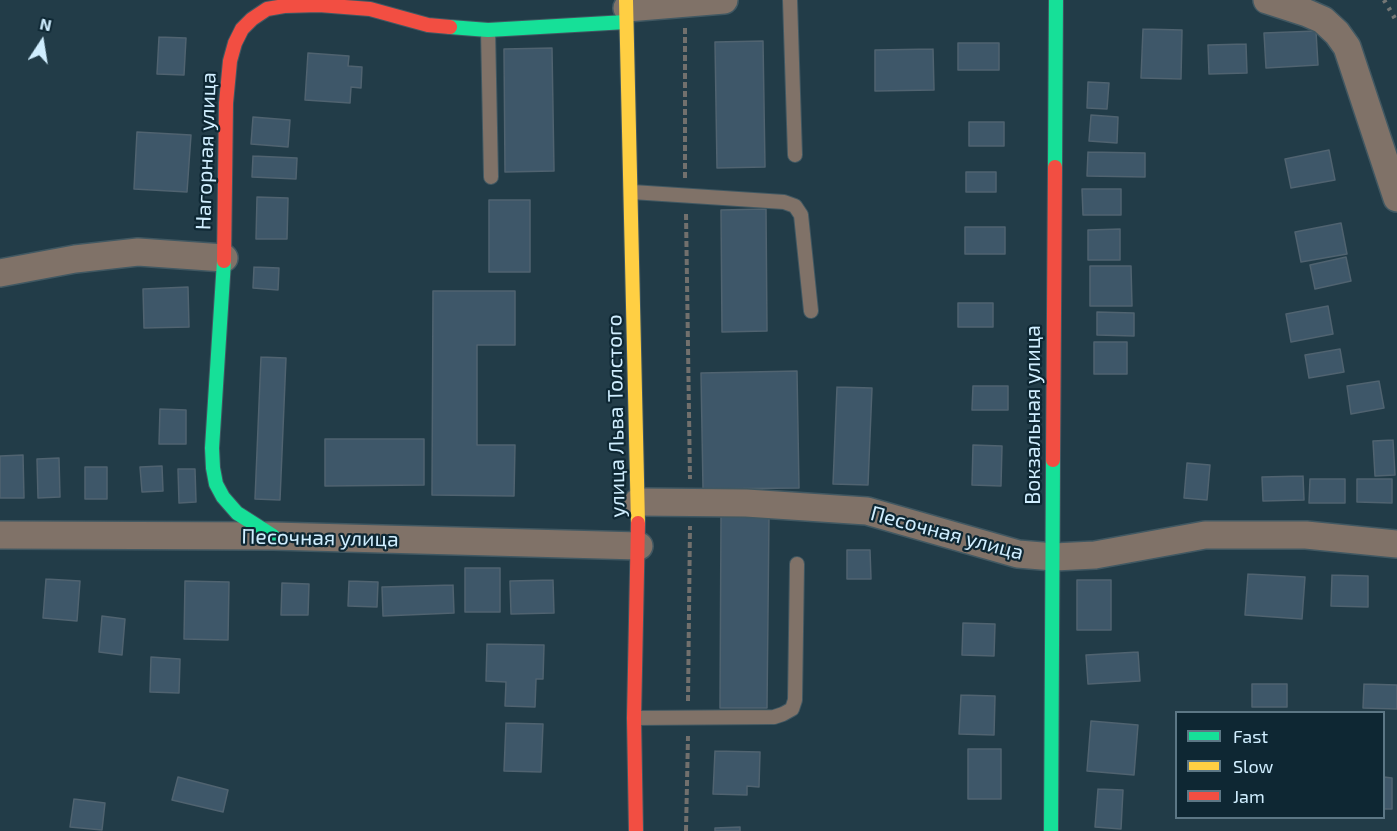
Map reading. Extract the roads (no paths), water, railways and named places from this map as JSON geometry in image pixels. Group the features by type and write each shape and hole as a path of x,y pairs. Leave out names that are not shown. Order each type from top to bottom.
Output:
{"street":[{"path":"626,10 724,0"},
{"name":"Вокзальная улица","path":"1051,831 1056,0"},
{"path":"1267,0 1323,20 1337,33 1347,47 1397,198"},
{"name":"Нагорная улица","path":"273,536 237,513 223,497 216,484 213,468 212,448 224,258 226,103 230,61 242,29 267,9 284,6 319,5 370,9 429,25 488,30 626,10"},
{"name":"улица Льва Толстого","path":"626,10 639,546 634,718 636,831"},
{"path":"0,273 75,259 138,252 224,258"},
{"name":"Песочная улица","path":"638,502 746,503 867,511 1018,554 1054,558 1095,555 1205,535 1305,535 1397,544"},
{"name":"Песочная улица","path":"0,535 273,536 639,546"}],"lane":[{"path":"790,0 795,155"},
{"path":"488,30 491,177"},
{"path":"632,192 784,202 795,206 801,215 811,311"},
{"path":"634,718 774,717 792,709 795,700 797,564"}],"railway":[{"path":"1384,0 1397,22"}]}
